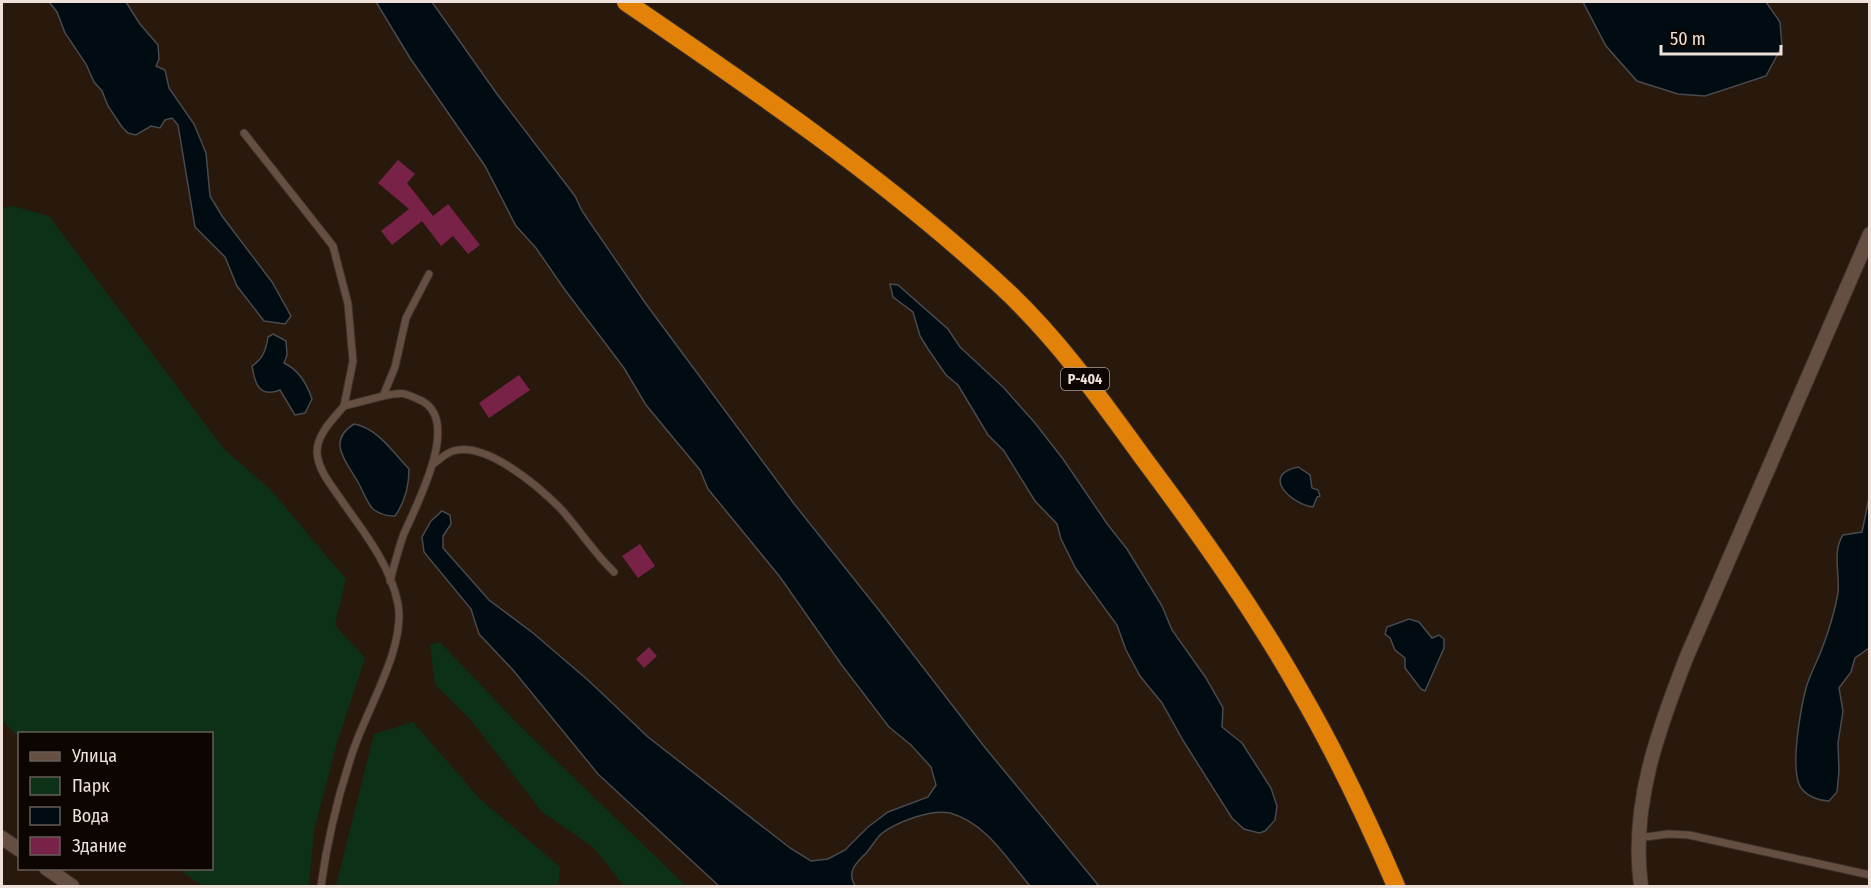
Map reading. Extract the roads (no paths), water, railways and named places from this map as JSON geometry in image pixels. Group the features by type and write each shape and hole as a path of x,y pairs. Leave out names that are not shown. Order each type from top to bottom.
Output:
{"highway":[{"name":"Р-404","path":"626,2 835,147 933,225 1001,285 1045,333 1092,388 1241,595 1302,693 1370,826 1396,886"}],"street":[{"path":"1641,886 1638,838 1646,783 1668,705 1869,234"},
{"path":"2,838 18,849"},
{"path":"49,870 72,886"}],"lane":[{"path":"244,134 333,246 348,304 353,361 344,406 319,440 317,453 322,472 377,554 398,603 399,622 395,648 351,754 335,813 321,886"},
{"path":"383,396 395,367 406,318 429,274"},
{"path":"344,406 404,392 428,404 436,418 438,439 433,464 402,540 390,581"},
{"path":"433,464 451,451 463,450 479,452 498,460 524,477 560,508 602,560 615,572"},
{"path":"1638,838 1668,834 1689,835 1869,874"}],"water":[{"path":"49,2 126,2 140,24 158,45 159,59 156,66 165,70 169,88 194,124 206,153 210,196 222,216 272,282 291,316 285,324 264,321 237,286 225,257 195,227 178,125 172,118 165,120 160,128 151,126 136,135 128,133 108,106 102,91 94,82 86,64 65,33 57,12"},
{"path":"376,2 432,2 497,94 575,196 582,211 646,304 795,505 983,745 1099,886 1030,886 985,833 963,818 942,812 914,818 895,825 881,834 852,871 855,886 719,886 598,774 513,670 479,634 471,609 424,552 422,537 431,521 442,511 450,515 451,524 443,536 443,548 489,600 533,633 589,681 648,737 790,848 811,861 828,859 845,850 868,827 888,812 928,797 936,785 931,767 911,745 889,727 780,577 708,489 700,470 646,405 624,368 536,248 516,226 485,166 410,58"},
{"path":"1583,2 1766,2 1780,22 1782,46 1766,76 1705,96 1678,94 1637,81 1606,46"},
{"path":"890,284 898,285 948,329 960,347 1004,388 1063,459 1127,549 1162,606 1172,630 1206,678 1223,708 1222,727 1242,743 1271,788 1277,806 1275,820 1265,831 1259,833 1244,829 1232,818 1162,703 1140,676 1126,650 1117,625 1076,569 1061,539 1057,524 1035,501 1004,451 988,435 958,385 946,375 920,336 913,312 893,297"},
{"path":"273,334 286,341 287,355 284,363 298,374 310,393 312,399 305,413 295,415 280,390 263,391 257,384 252,366 261,357 268,337"},
{"path":"354,424 363,426 378,436 409,469 406,494 395,516 375,511 345,461 340,445 341,438 345,431"},
{"path":"1298,467 1310,475 1312,488 1318,490 1320,496 1317,497 1313,507 1296,501 1283,489 1280,482 1281,476 1287,471"},
{"path":"1869,498 1869,648 1855,658 1851,672 1839,688 1843,711 1838,743 1837,792 1829,801 1825,801 1813,798 1801,788 1796,768 1799,724 1806,688 1825,640 1837,600 1837,555 1840,541 1843,535 1862,532"},
{"path":"1409,619 1419,622 1432,638 1439,635 1444,639 1444,648 1425,691 1405,668 1405,658 1395,650 1390,638 1385,634 1387,627"}]}
